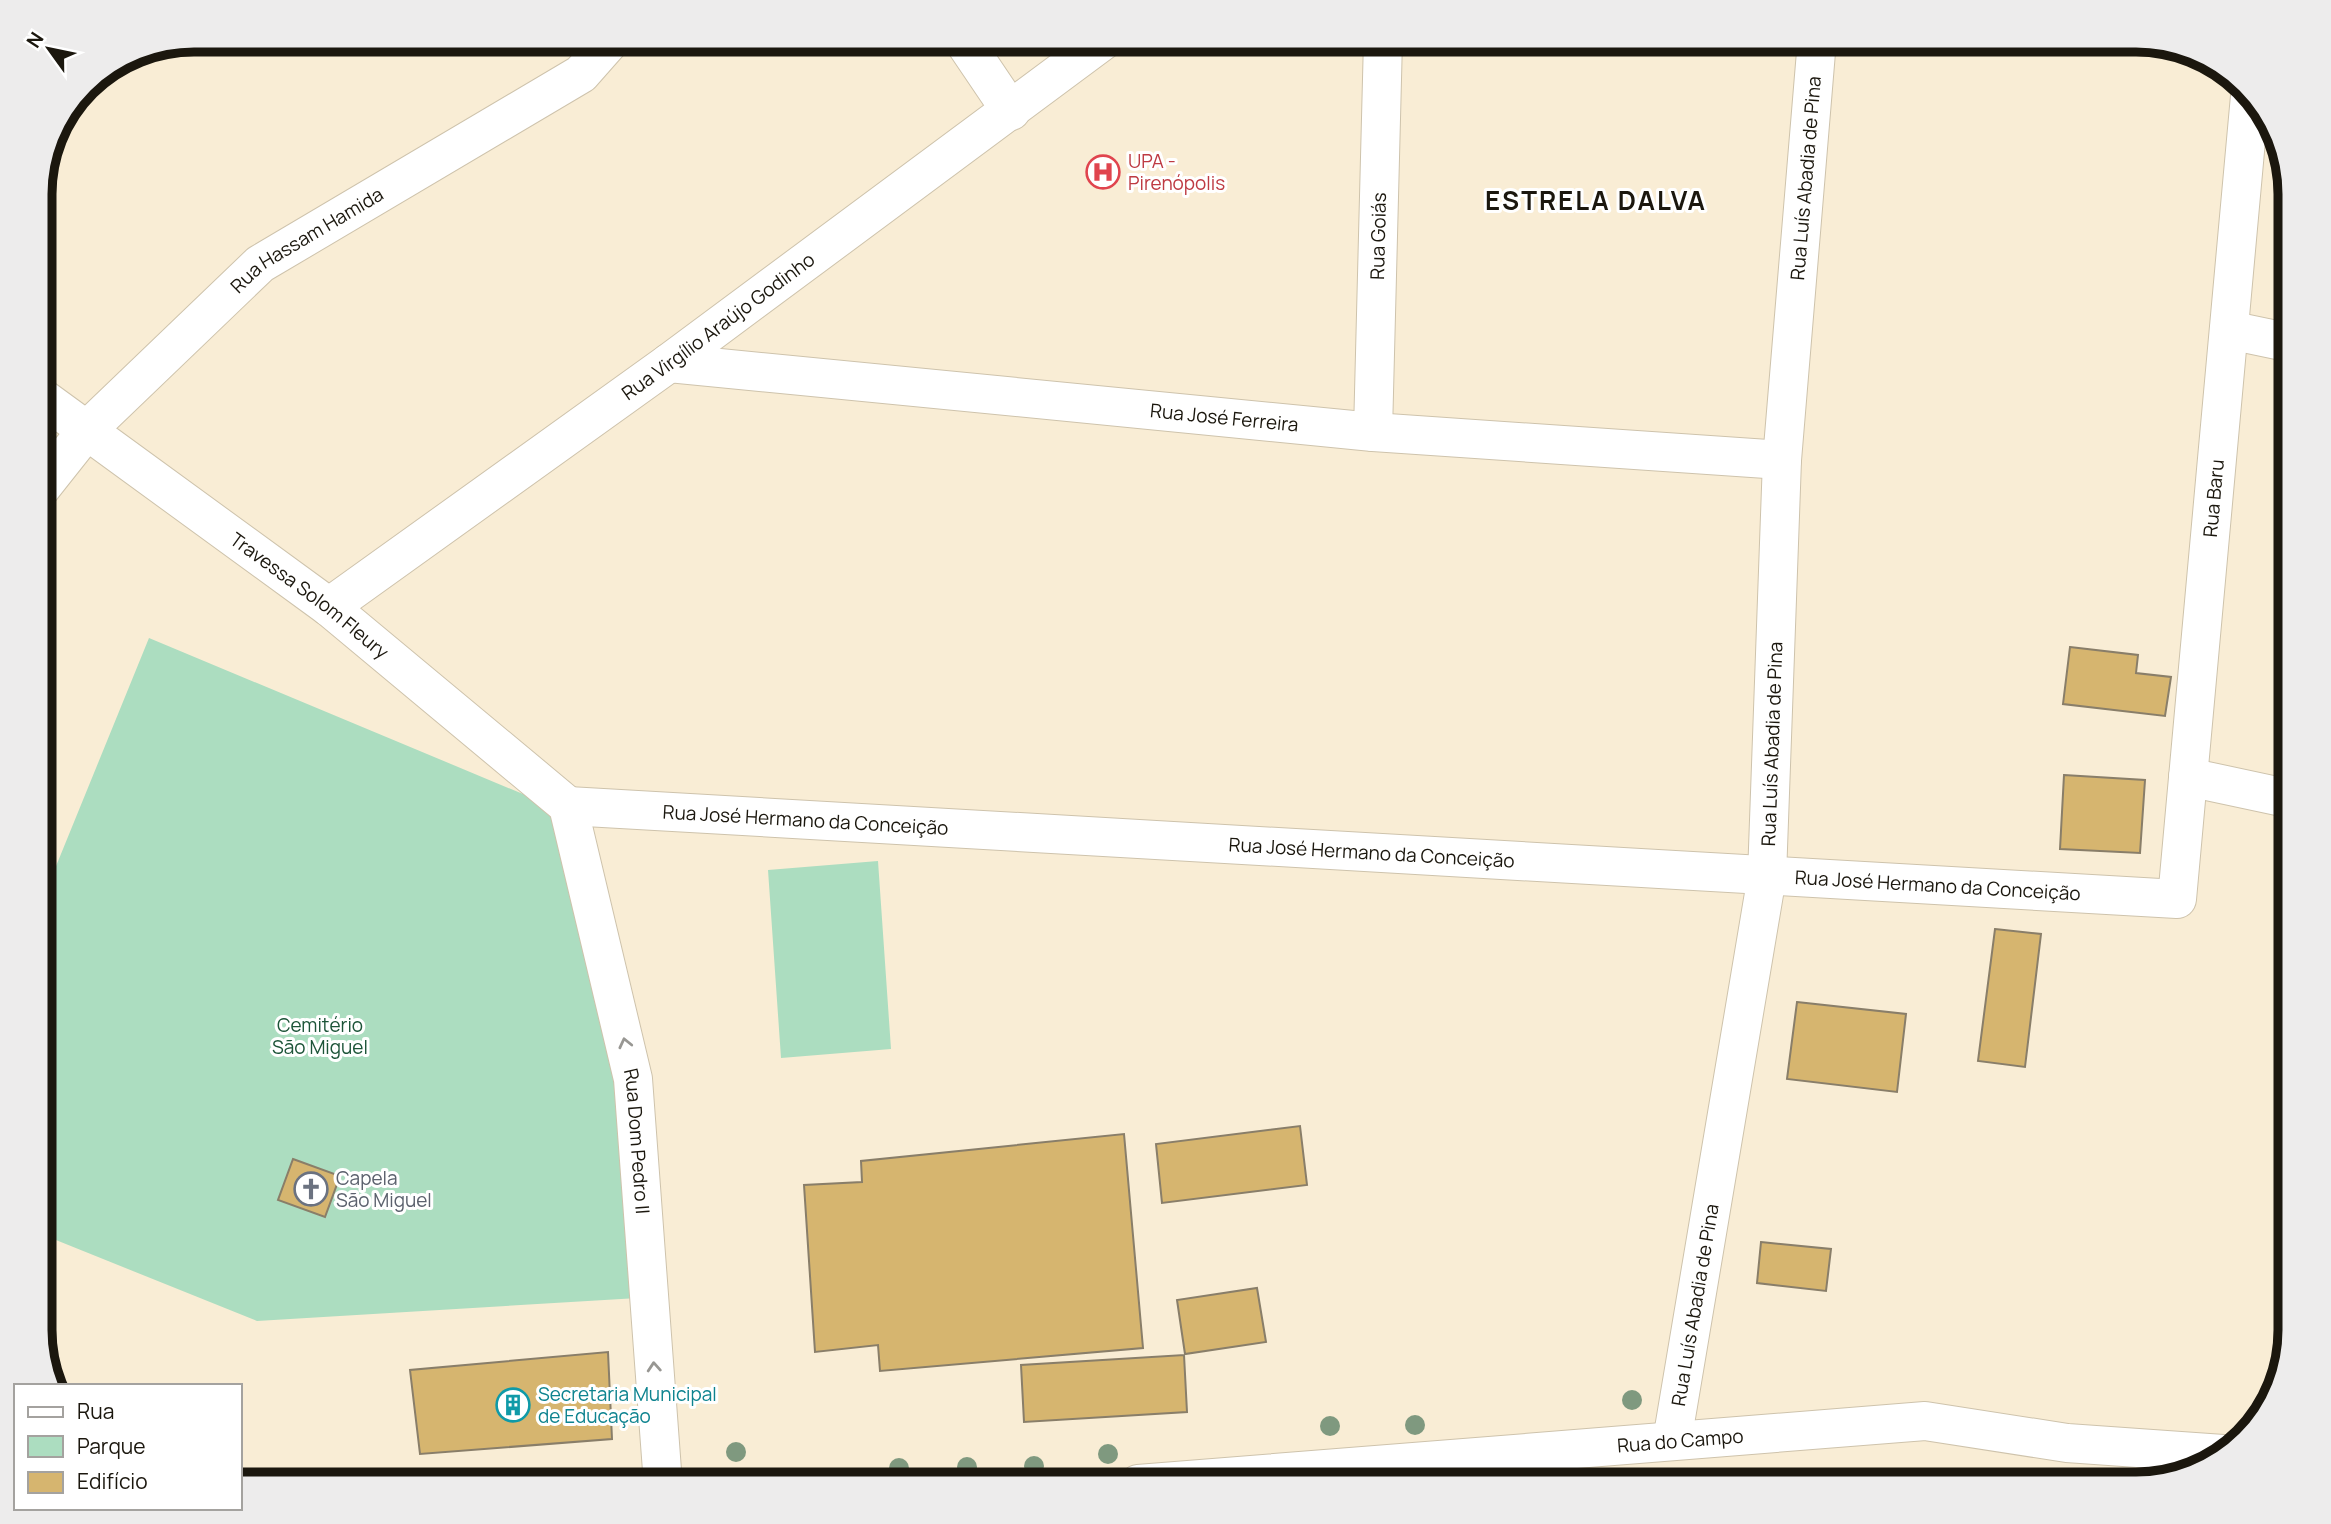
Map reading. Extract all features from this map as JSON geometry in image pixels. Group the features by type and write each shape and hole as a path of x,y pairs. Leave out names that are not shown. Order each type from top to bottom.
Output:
{"street":[{"name":"Rua Hassam Hamida","path":"53,473 87,430 260,264 581,74 600,52"},
{"path":"971,52 1011,111"},
{"name":"Rua Virgílio Araújo Godinho","path":"329,607 669,363 1088,52"},
{"name":"Rua Goiás","path":"1373,432 1382,52"},
{"name":"Rua Luís Abadia de Pina","path":"1672,1441 1767,876 1782,460 1816,52"},
{"name":"Rua Baru","path":"2177,899 2249,108"},
{"path":"2229,330 2278,340"},
{"name":"Rua José Ferreira","path":"669,363 1373,432 1782,460"},
{"name":"Travessa Solom Fleury","path":"53,406 329,607 568,806"},
{"path":"2188,777 2278,796"},
{"name":"Rua José Hermano da Conceição","path":"568,806 2177,899"},
{"name":"Rua Dom Pedro II","path":"568,806 633,1079 662,1472"},
{"name":"Rua do Campo","path":"1287,1472 1924,1421 2067,1443 2206,1453"}],"green space":[{"name":"Cemitério São Miguel","path":"149,638 554,807 621,1081 638,1298 257,1321 53,1239 53,874"},
{"path":"878,861 891,1049 781,1058 768,870"}],"building":[{"path":"2070,647 2138,655 2136,673 2171,677 2165,716 2063,704"},
{"path":"2064,775 2145,780 2140,853 2060,849"},
{"path":"1995,929 2041,934 2025,1067 1978,1061"},
{"path":"1797,1002 1906,1014 1897,1092 1787,1079"},
{"path":"1300,1126 1307,1185 1162,1203 1156,1144"},
{"path":"1124,1134 1143,1348 880,1371 878,1345 815,1352 804,1185 862,1182 861,1161"},
{"path":"293,1159 340,1176 325,1217 278,1200"},
{"path":"1761,1242 1831,1249 1826,1291 1757,1283"},
{"path":"1257,1288 1266,1342 1185,1354 1177,1300"},
{"name":"Secretaria Municipal de Educação","path":"608,1352 612,1439 420,1454 410,1370"},
{"path":"1184,1355 1187,1412 1024,1422 1021,1365"},
{"path":"1640,1469 1640,1472 1587,1472"}],"place":[{"name":"UPA - Pirenópolis","path":"1103,172"},
{"name":"Capela São Miguel","path":"311,1189"},
{"name":"Secretaria Municipal de Educação","path":"513,1405"}],"district":[{"name":"ESTRELA DALVA","path":"1596,201"}]}
